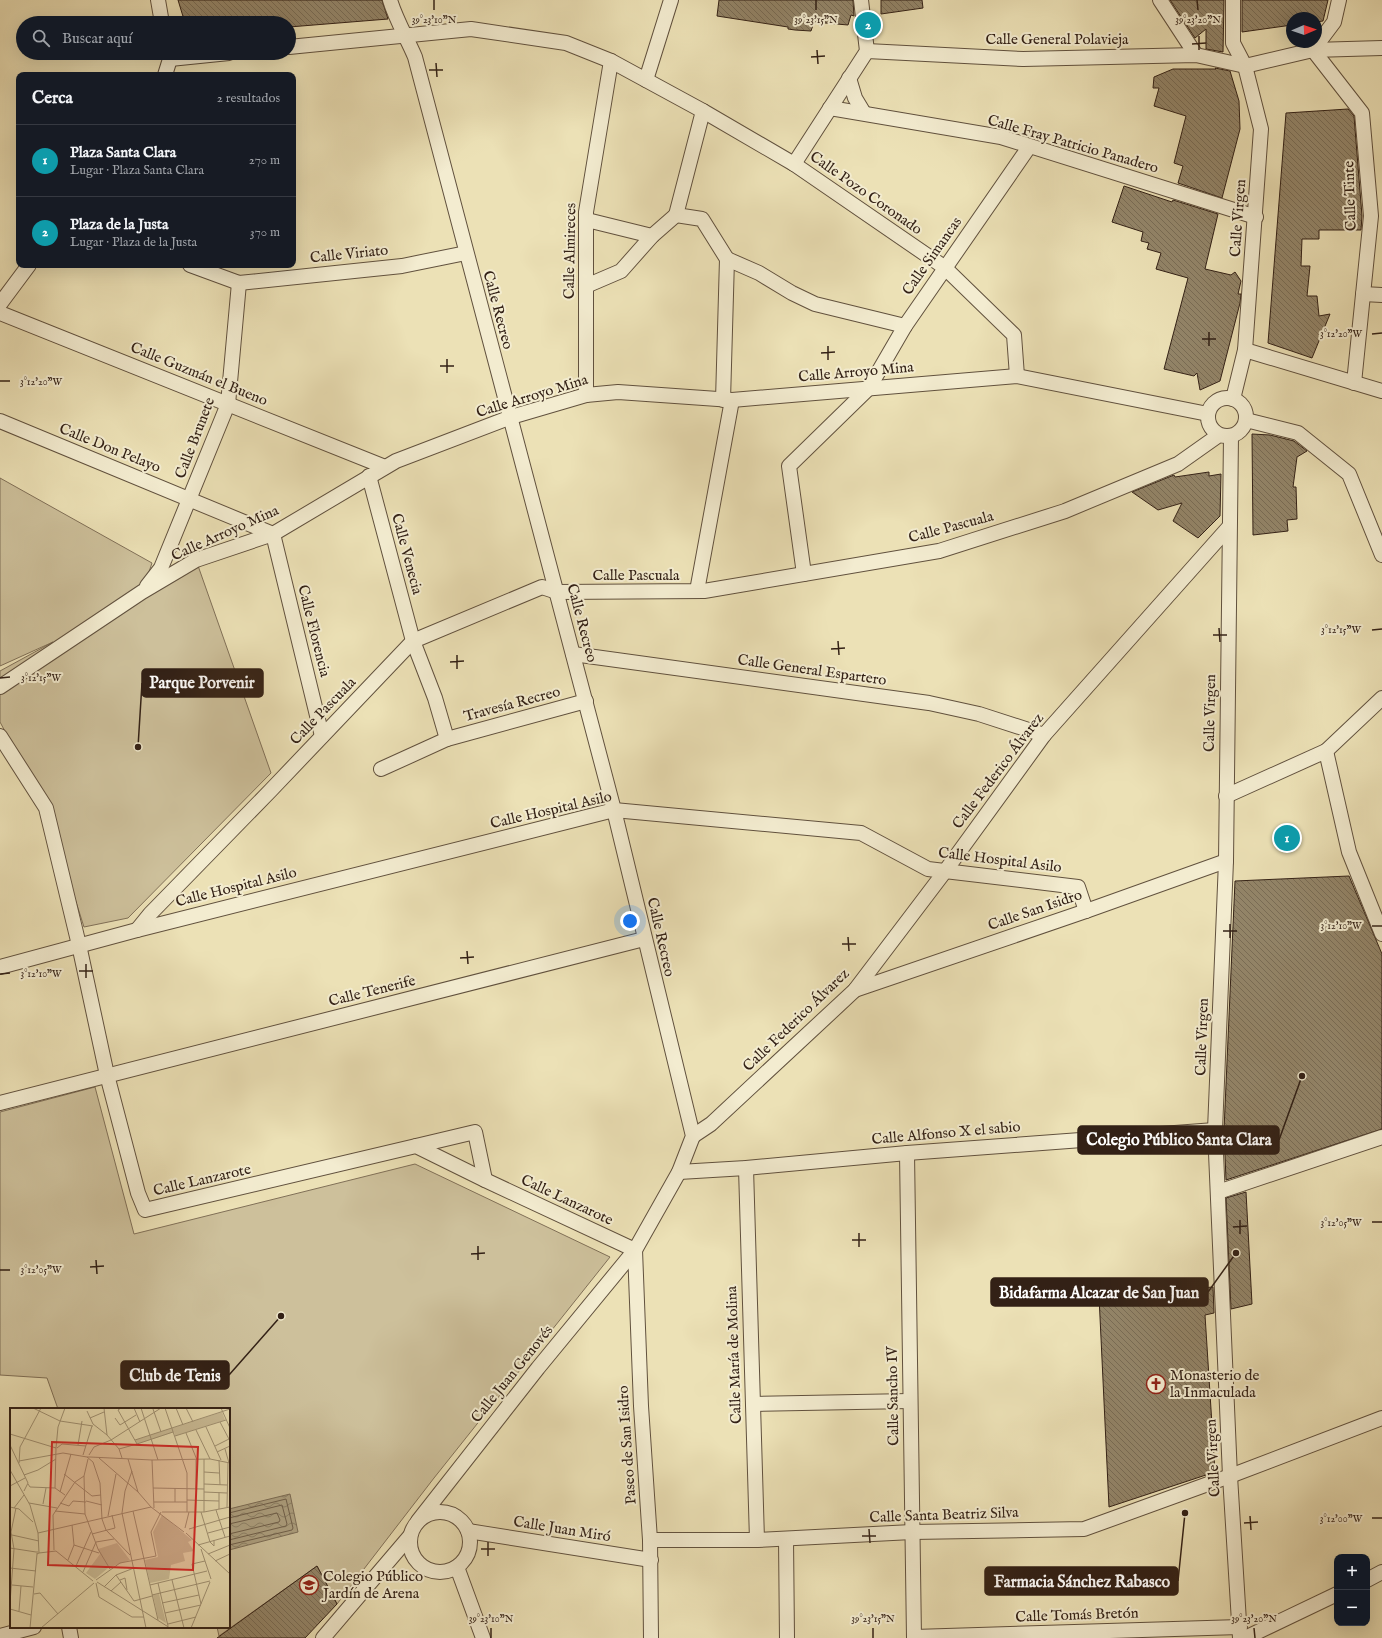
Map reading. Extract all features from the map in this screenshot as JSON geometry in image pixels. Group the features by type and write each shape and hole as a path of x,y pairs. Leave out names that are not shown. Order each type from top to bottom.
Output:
{"street":[{"path":"158,0 161,16"},
{"name":"Calle Recreo","path":"390,0 394,16 406,35 415,57 586,701 693,1136"},
{"path":"646,80 671,0"},
{"path":"794,164 867,51 861,0"},
{"path":"1160,0 1196,55"},
{"name":"Calle Virgen","path":"1233,0 1233,43 1245,66 1261,129 1256,217 1245,350 1233,399"},
{"path":"1313,50 1334,22 1339,0"},
{"name":"Calle Pozo Coronado","path":"296,46 471,29 566,43 612,61 703,110 794,164 944,267 1014,335 1017,376"},
{"path":"1245,66 1313,50 1382,48"},
{"name":"Calle Tinte","path":"1313,50 1362,113 1371,216 1354,383"},
{"name":"Calle General Polavieja","path":"867,51 1023,59 1196,55 1245,66"},
{"path":"166,72 168,60"},
{"name":"Calle Almireces","path":"586,395 586,212 612,61"},
{"path":"849,78 855,98 864,113"},
{"name":"Calle Fray Patricio Panadero","path":"830,108 1001,137 1256,217"},
{"path":"586,286 621,271 652,236 676,215 703,110"},
{"name":"Calle Simancas","path":"804,574 789,466 869,388 905,326 944,267 1029,147"},
{"path":"676,215 702,220 727,259 728,400 697,591"},
{"path":"586,220 652,236"},
{"name":"Calle Viriato","path":"198,268 239,283 402,266 466,253"},
{"path":"727,259 759,272 792,293 814,304 905,326"},
{"path":"0,304 26,268"},
{"name":"Calle Brunete","path":"142,592 161,568 228,404 239,283"},
{"path":"1363,294 1382,295"},
{"name":"Calle Guzmán el Bueno","path":"0,312 385,467"},
{"path":"1245,350 1382,391"},
{"name":"Calle Arroyo Mina","path":"0,687 142,592 196,560 273,534 396,461 511,417 586,395 618,392 728,400 1017,376 1208,414"},
{"path":"1226,398 1233,399 1243,407 1246,420 1241,430 1225,435 1210,426 1208,414 1214,403 1226,398"},
{"path":"1246,420 1298,433 1349,474 1382,555"},
{"name":"Calle Don Pelayo","path":"0,421 273,534"},
{"name":"Calle Virgen","path":"1225,435 1229,527 1226,861 1215,1130 1230,1476 1242,1634"},
{"name":"Calle Pascuala","path":"137,930 150,914 413,641 542,587 557,592 697,591 939,551 1065,511 1178,464 1225,435"},
{"name":"Calle Venecia","path":"369,476 413,641"},
{"name":"Calle Federico Álvarez","path":"693,1136 712,1124 855,990 946,870 1044,735 1229,527"},
{"name":"Calle Florencia","path":"273,534 322,736"},
{"path":"413,641 435,698 447,739"},
{"name":"Calle General Espartero","path":"573,654 929,703 979,714 1044,735"},
{"path":"1226,796 1326,751 1382,698"},
{"name":"Travesía Recreo","path":"381,769 447,739 586,701"},
{"name":"Calle Lanzarote","path":"0,736 46,808 80,945 107,1075 138,1193 145,1210 476,1132 485,1180"},
{"path":"1326,751 1349,852 1382,934"},
{"name":"Calle Hospital Asilo","path":"0,967 137,930 614,810 861,833 928,869 1078,887 1086,911"},
{"name":"Calle San Isidro","path":"855,990 1086,911 1226,861"},
{"name":"Calle Tenerife","path":"0,1103 644,939"},
{"name":"Calle Alfonso X el sabio","path":"679,1172 746,1168 906,1153 1215,1130"},
{"path":"635,1250 679,1172 693,1136"},
{"path":"1218,1192 1382,1137"},
{"name":"Calle Lanzarote","path":"416,1146 635,1250"},
{"name":"Calle Sancho IV","path":"906,1153 914,1638"},
{"name":"Calle María de Molina","path":"746,1168 756,1540"},
{"name":"Calle Juan Genovés","path":"418,1521 538,1368 635,1250"},
{"name":"Paseo de San Isidro","path":"635,1250 641,1406 651,1560 651,1638"},
{"path":"753,1404 910,1401"},
{"name":"Calle Santa Beatriz Silva","path":"650,1540 756,1540 912,1532 1084,1529 1230,1476 1382,1418"},
{"path":"323,1638 410,1536 418,1521 433,1512 450,1513 464,1523 468,1531 470,1541 469,1551 464,1560 457,1567 440,1572 423,1567 412,1554 410,1536"},
{"name":"Calle Juan Miró","path":"468,1531 651,1560"},
{"path":"786,1539 787,1638"},
{"path":"457,1567 483,1638"},
{"path":"1370,1578 1382,1572"},
{"path":"1242,1634 1334,1595"},
{"path":"0,1636 30,1628"},
{"path":"69,1628 72,1638"},
{"name":"Calle Tomás Bretón","path":"914,1638 1242,1634"}],"shaded area":[{"path":"0,478 152,563 142,592 196,560 271,773 128,918 84,927 46,808 0,722 0,671 53,642 0,666"},
{"path":"95,1087 134,1234 415,1164 610,1257 434,1478 337,1604 317,1566 219,1636 217,1628 230,1628 230,1408 58,1408 47,1378 0,1375 0,1112"}],"water":[{"path":"290,1494 298,1532 230,1550 230,1509"}],"building":[{"path":"178,0 382,0 388,19 296,26 296,16 183,16"},
{"path":"719,0 853,0 854,16 851,15 848,25 814,22 811,31 795,30 788,29 788,27 717,16"},
{"path":"881,0 922,0 923,8 881,14"},
{"path":"1170,0 1224,0 1223,52 1206,49 1206,29 1195,38"},
{"path":"1242,0 1328,0 1323,21 1322,12 1286,12 1286,26 1242,32"},
{"path":"1215,68 1230,71 1239,101 1240,129 1222,198 1178,183 1183,166 1174,163 1186,116 1154,106 1159,88 1153,88 1154,77 1173,69 1216,69"},
{"path":"1348,109 1354,116 1362,216 1361,230 1319,230 1319,239 1302,239 1301,266 1310,266 1307,296 1317,296 1319,316 1330,314 1312,358 1268,343 1286,113"},
{"path":"1124,186 1172,202 1173,200 1218,214 1205,269 1231,275 1235,272 1241,281 1238,294 1241,294 1220,381 1200,390 1197,373 1194,376 1164,369 1188,278 1156,269 1161,253 1147,249 1149,243 1141,241 1143,232 1112,222"},
{"path":"1252,434 1270,435 1294,441 1307,451 1297,457 1293,487 1296,487 1297,519 1287,520 1288,531 1253,535"},
{"path":"1209,472 1209,476 1221,474 1220,516 1198,538 1173,521 1182,503 1158,510 1132,492 1174,475 1175,477"},
{"path":"1349,876 1382,954 1382,1129 1226,1180 1224,1130 1235,881"},
{"path":"1246,1192 1252,1304 1231,1309 1226,1198"},
{"name":"Monasterio de la Inmaculada","path":"1213,1287 1214,1313 1205,1315 1215,1472 1109,1507 1099,1296"},
{"name":"Colegio Público Jardín de Arena","path":"317,1566 337,1604 305,1638 217,1638"}],"place":[{"name":"Plaza de la Justa","path":"868,25"},
{"name":"Parque Porvenir","path":"138,747"},
{"name":"Plaza Santa Clara","path":"1287,838"},
{"name":"Colegio Público Santa Clara","path":"1302,1076"},
{"name":"Bidafarma Alcazar de San Juan","path":"1236,1253"},
{"name":"Club de Tenis","path":"281,1316"},
{"name":"Monasterio de la Inmaculada","path":"1156,1384"},
{"name":"Farmacia Sánchez Rabasco","path":"1185,1513"},
{"name":"Colegio Público Jardín de Arena","path":"309,1585"}]}
